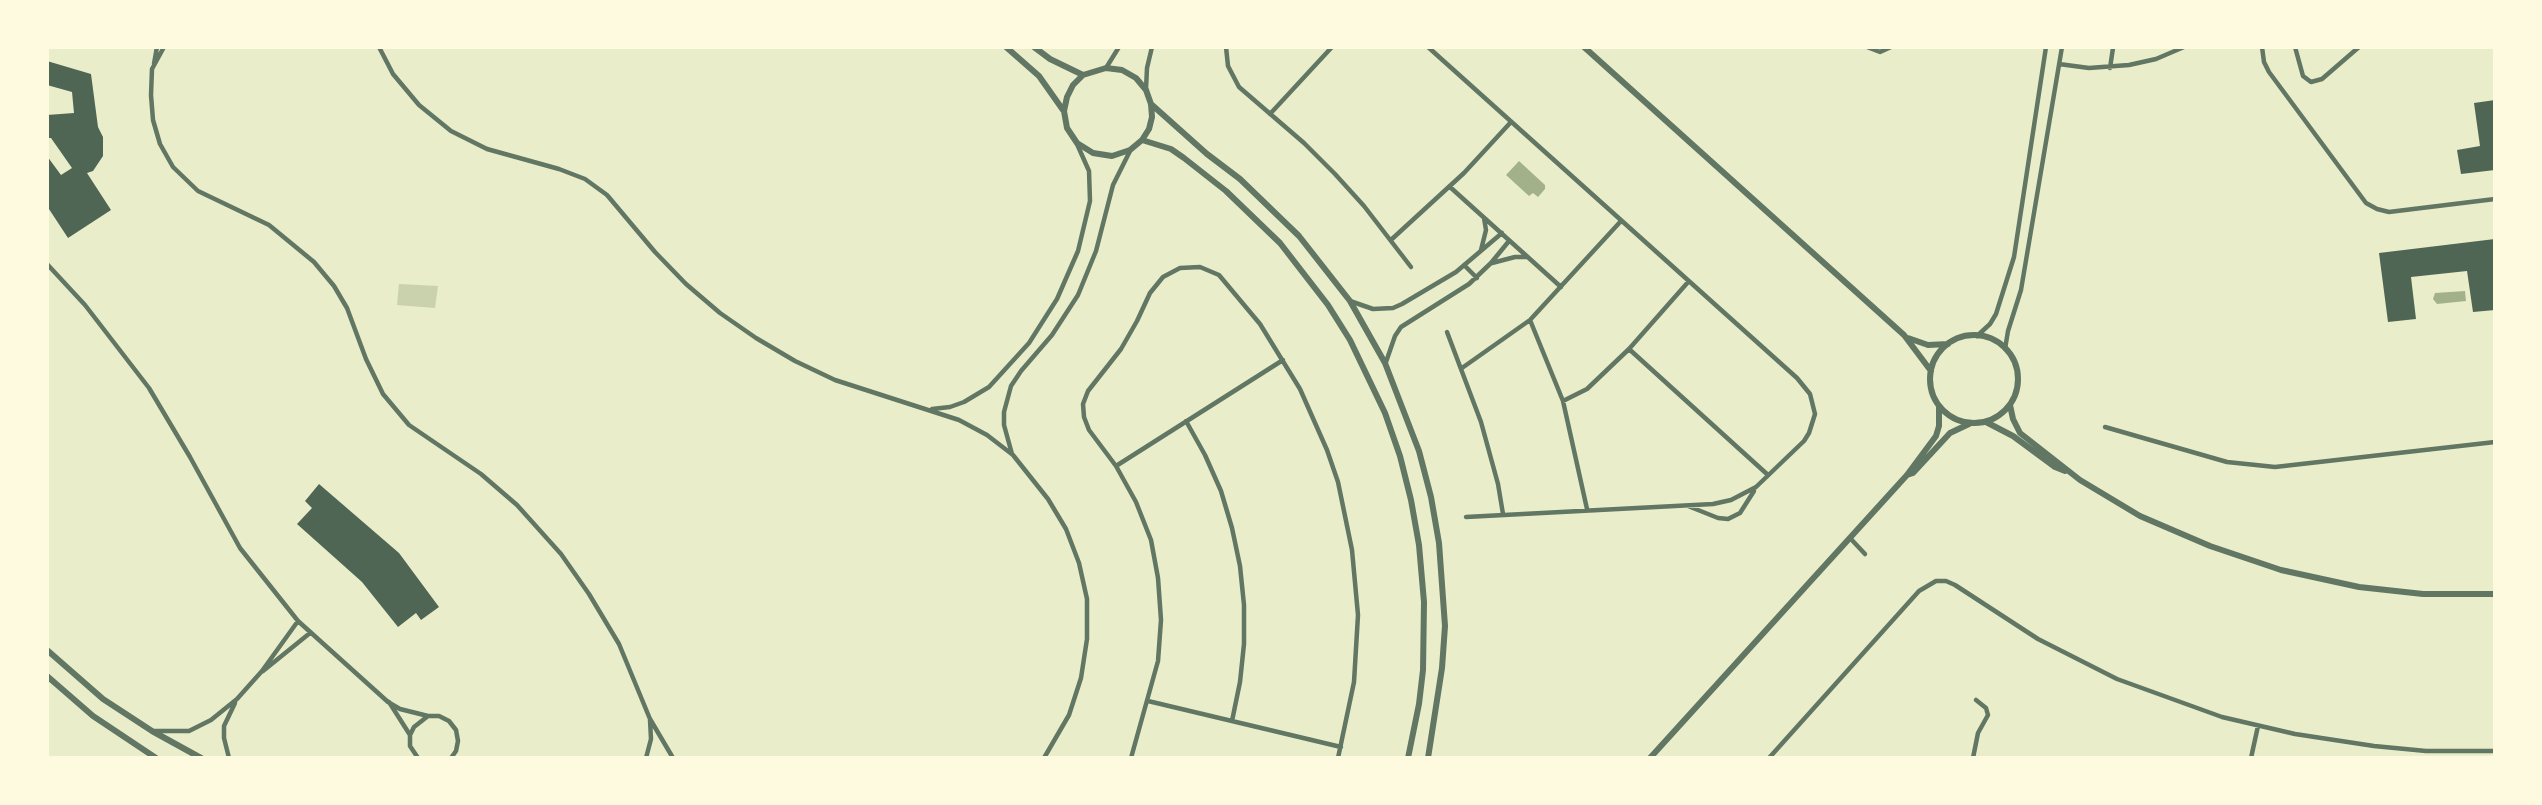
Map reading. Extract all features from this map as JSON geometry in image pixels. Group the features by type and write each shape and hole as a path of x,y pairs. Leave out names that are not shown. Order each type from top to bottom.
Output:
{"street":[{"path":"157,47 150,95 153,120 160,145 173,167 198,191 269,225 314,262 334,286 347,308 366,359 383,394 409,425 481,474 517,505 561,554 619,644 650,719 673,758"},
{"path":"152,69 164,47"},
{"path":"379,47 393,74 419,105 451,131 487,149 585,179 607,195 655,253 686,284 720,313 756,338 835,380 968,425 1013,454 1048,499 1066,529 1079,563 1087,599 1087,639 1082,678 1069,715 1044,758"},
{"path":"1006,47 1039,76 1064,111"},
{"path":"1034,47 1050,59 1083,75"},
{"path":"1106,68 1119,47"},
{"path":"1146,90 1152,47"},
{"path":"1226,47 1228,66 1239,87 1335,174 1392,239 1411,267"},
{"path":"1270,114 1332,47"},
{"path":"1428,47 1797,378 1810,394 1815,414 1809,433 1756,487 1740,513 1728,519 1718,518 1686,505"},
{"path":"1584,47 1904,335 1931,371"},
{"path":"1867,47 1880,52 1891,47"},
{"path":"1977,335 1990,324 1996,314 2014,257 2046,47"},
{"path":"2005,349 2021,290 2062,47"},
{"path":"2059,64 2110,68 2143,62 2184,47"},
{"path":"2262,47 2264,62 2269,72 2365,203 2389,212 2495,199"},
{"path":"2295,47 2303,76 2311,82 2322,79 2359,47"},
{"path":"2110,68 2113,48"},
{"path":"928,410 964,402 989,387 1029,343 1057,299 1077,251 1090,201 1089,171 1067,128 1064,111 1066,97 1083,75 1106,68 1122,70 1136,78 1146,90 1151,104 1152,117 1142,140 1130,150 1112,156 1093,153 1077,143"},
{"path":"1151,104 1271,206 1326,268 1350,301 1385,363 1419,451 1431,496 1439,543 1445,626 1442,668 1428,758"},
{"path":"1392,239 1450,187 1511,122"},
{"path":"1142,140 1164,146 1184,158 1235,200 1280,243 1335,317 1385,413 1411,500 1419,545 1424,602 1423,670 1408,758"},
{"path":"1013,454 1004,425 1006,398 1021,371 1052,335 1078,295 1096,251 1113,185 1130,150"},
{"path":"1450,187 1561,287"},
{"path":"1479,254 1486,229 1483,217"},
{"path":"1462,368 1530,320 1621,221"},
{"path":"1350,301 1373,309 1393,308 1431,288 1479,254 1502,233"},
{"path":"1385,363 1401,327 1477,278 1509,241"},
{"path":"1491,263 1527,257"},
{"path":"47,264 85,305 149,388 191,457 240,548 298,621 388,702 400,709 439,716 449,721 456,730 458,741 451,758"},
{"path":"1464,265 1477,278"},
{"path":"1131,758 1149,701 1159,648 1161,620 1158,578 1151,540 1136,502 1116,466 1089,430 1083,404 1088,391 1121,349 1150,293 1163,277 1180,268 1200,267 1219,275 1260,324 1283,360 1300,389 1327,450 1343,504 1356,581 1357,648 1349,715 1338,758"},
{"path":"1563,401 1587,389 1629,349 1689,282"},
{"path":"1530,320 1563,401 1587,509"},
{"path":"1447,332 1490,452 1503,514"},
{"path":"1904,335 1922,344 1948,344"},
{"path":"1977,335 1994,340 2005,349 2015,363 2018,379 2015,397 1999,416 1985,422 1971,423 1952,418 1939,406 1932,391 1931,371 1937,356 1948,344 1963,337 1977,335"},
{"path":"1629,349 1768,475"},
{"path":"1116,466 1283,360"},
{"path":"2010,405 2020,433 2067,471 2113,501 2161,526 2228,553 2281,570 2338,583 2446,595 2495,594"},
{"path":"1650,758 1907,475 1936,436 1939,406"},
{"path":"1186,421 1221,491 1240,566 1244,644 1232,720"},
{"path":"1985,422 2014,436 2058,469 2067,471"},
{"path":"1907,475 1913,473 1950,433 1971,423"},
{"path":"2105,427 2227,462 2275,467 2495,442"},
{"path":"1466,517 1686,505 1731,500 1756,487"},
{"path":"1850,538 1865,554"},
{"path":"1769,758 1919,591 1936,581 1955,585 2038,639 2117,679 2186,705 2258,726 2374,746 2426,751 2495,751"},
{"path":"152,731 177,732 201,727 237,699 262,671 298,621"},
{"path":"262,671 310,633"},
{"path":"47,650 103,699 152,731 201,758"},
{"path":"47,676 93,716 156,758"},
{"path":"229,758 224,726 237,699"},
{"path":"1973,758 1978,733 1988,715 1986,708 1976,700"},
{"path":"1149,701 1340,747"},
{"path":"388,702 410,735 410,746 418,758"},
{"path":"410,735 420,720 428,716"},
{"path":"646,758 651,739 650,719"},
{"path":"2251,758 2258,726"},
{"path":"1050,750 1050,758"}],"shaded area":[{"path":"1519,161 1545,185 1538,197 1533,193 1529,196 1506,175"},
{"path":"399,284 438,286 435,308 397,305"},
{"path":"2465,291 2466,301 2437,304 2433,299 2435,293"}],"building":[{"path":"47,61 91,74 98,127 103,137 103,156 93,171 87,173 111,210 68,238 47,206 47,156 61,175 72,168 51,138 47,138 47,115 74,113 72,92 47,85"},
{"path":"2495,100 2495,170 2461,174 2457,150 2480,146 2474,103"},
{"path":"2495,239 2495,310 2473,312 2467,271 2411,277 2416,319 2388,322 2379,253"},
{"path":"319,484 399,553 439,607 421,620 416,613 398,627 362,582 297,524 312,508 305,501"}]}
